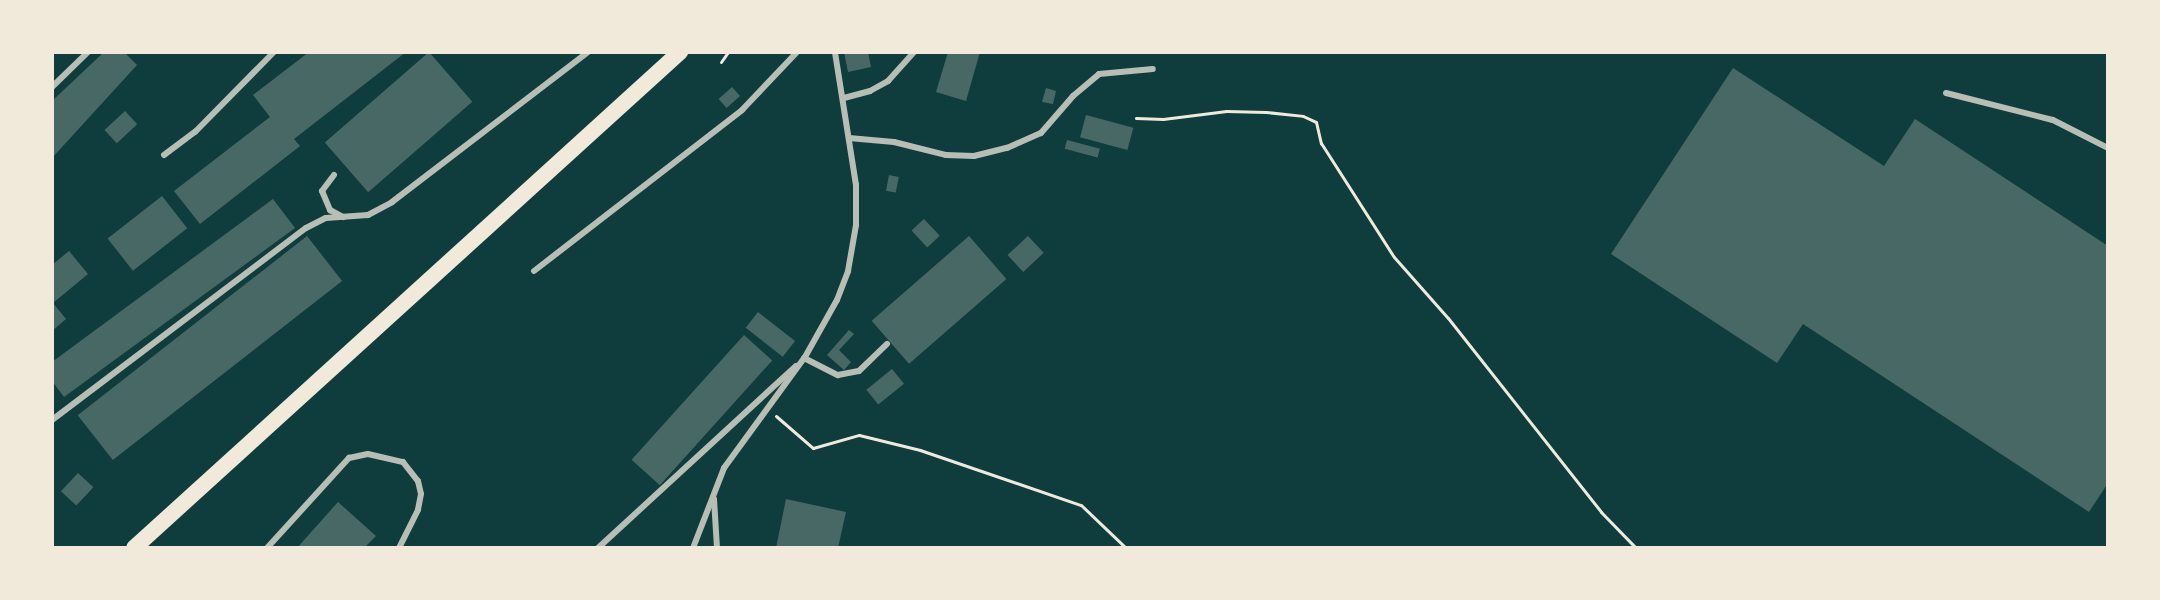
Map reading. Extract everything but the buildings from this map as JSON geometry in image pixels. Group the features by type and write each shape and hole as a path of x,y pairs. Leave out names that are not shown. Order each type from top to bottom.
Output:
{"main road":[{"path":"134,548 680,52"}],"lane":[{"path":"52,87 88,52"},
{"path":"164,155 195,132 274,52"},
{"path":"52,420 306,228 326,218 368,215 392,202 588,52"},
{"path":"534,271 742,110 797,52"},
{"path":"693,548 724,468 805,357 837,300 848,271 856,225 856,185 835,52"},
{"path":"844,98 870,91 888,81 914,52"},
{"path":"849,138 894,142 946,155 974,156 1007,148 1041,133 1073,96 1099,74 1153,69"},
{"path":"1946,93 2053,120 2108,148"},
{"path":"334,175 322,191 330,210 346,218"},
{"path":"805,357 838,375 859,371 887,344"},
{"path":"598,548 805,357"},
{"path":"267,548 349,458 368,454 384,455 403,462 418,481 421,494 418,510 399,548"},
{"path":"714,495 717,548"}],"path":[{"path":"721,62 728,52"},
{"path":"1136,118 1163,119 1226,111 1303,116 1316,122 1321,143 1394,257 1448,318 1601,512 1636,548"},
{"path":"769,410 813,448 859,435 920,450 1081,505 1126,548"}]}
